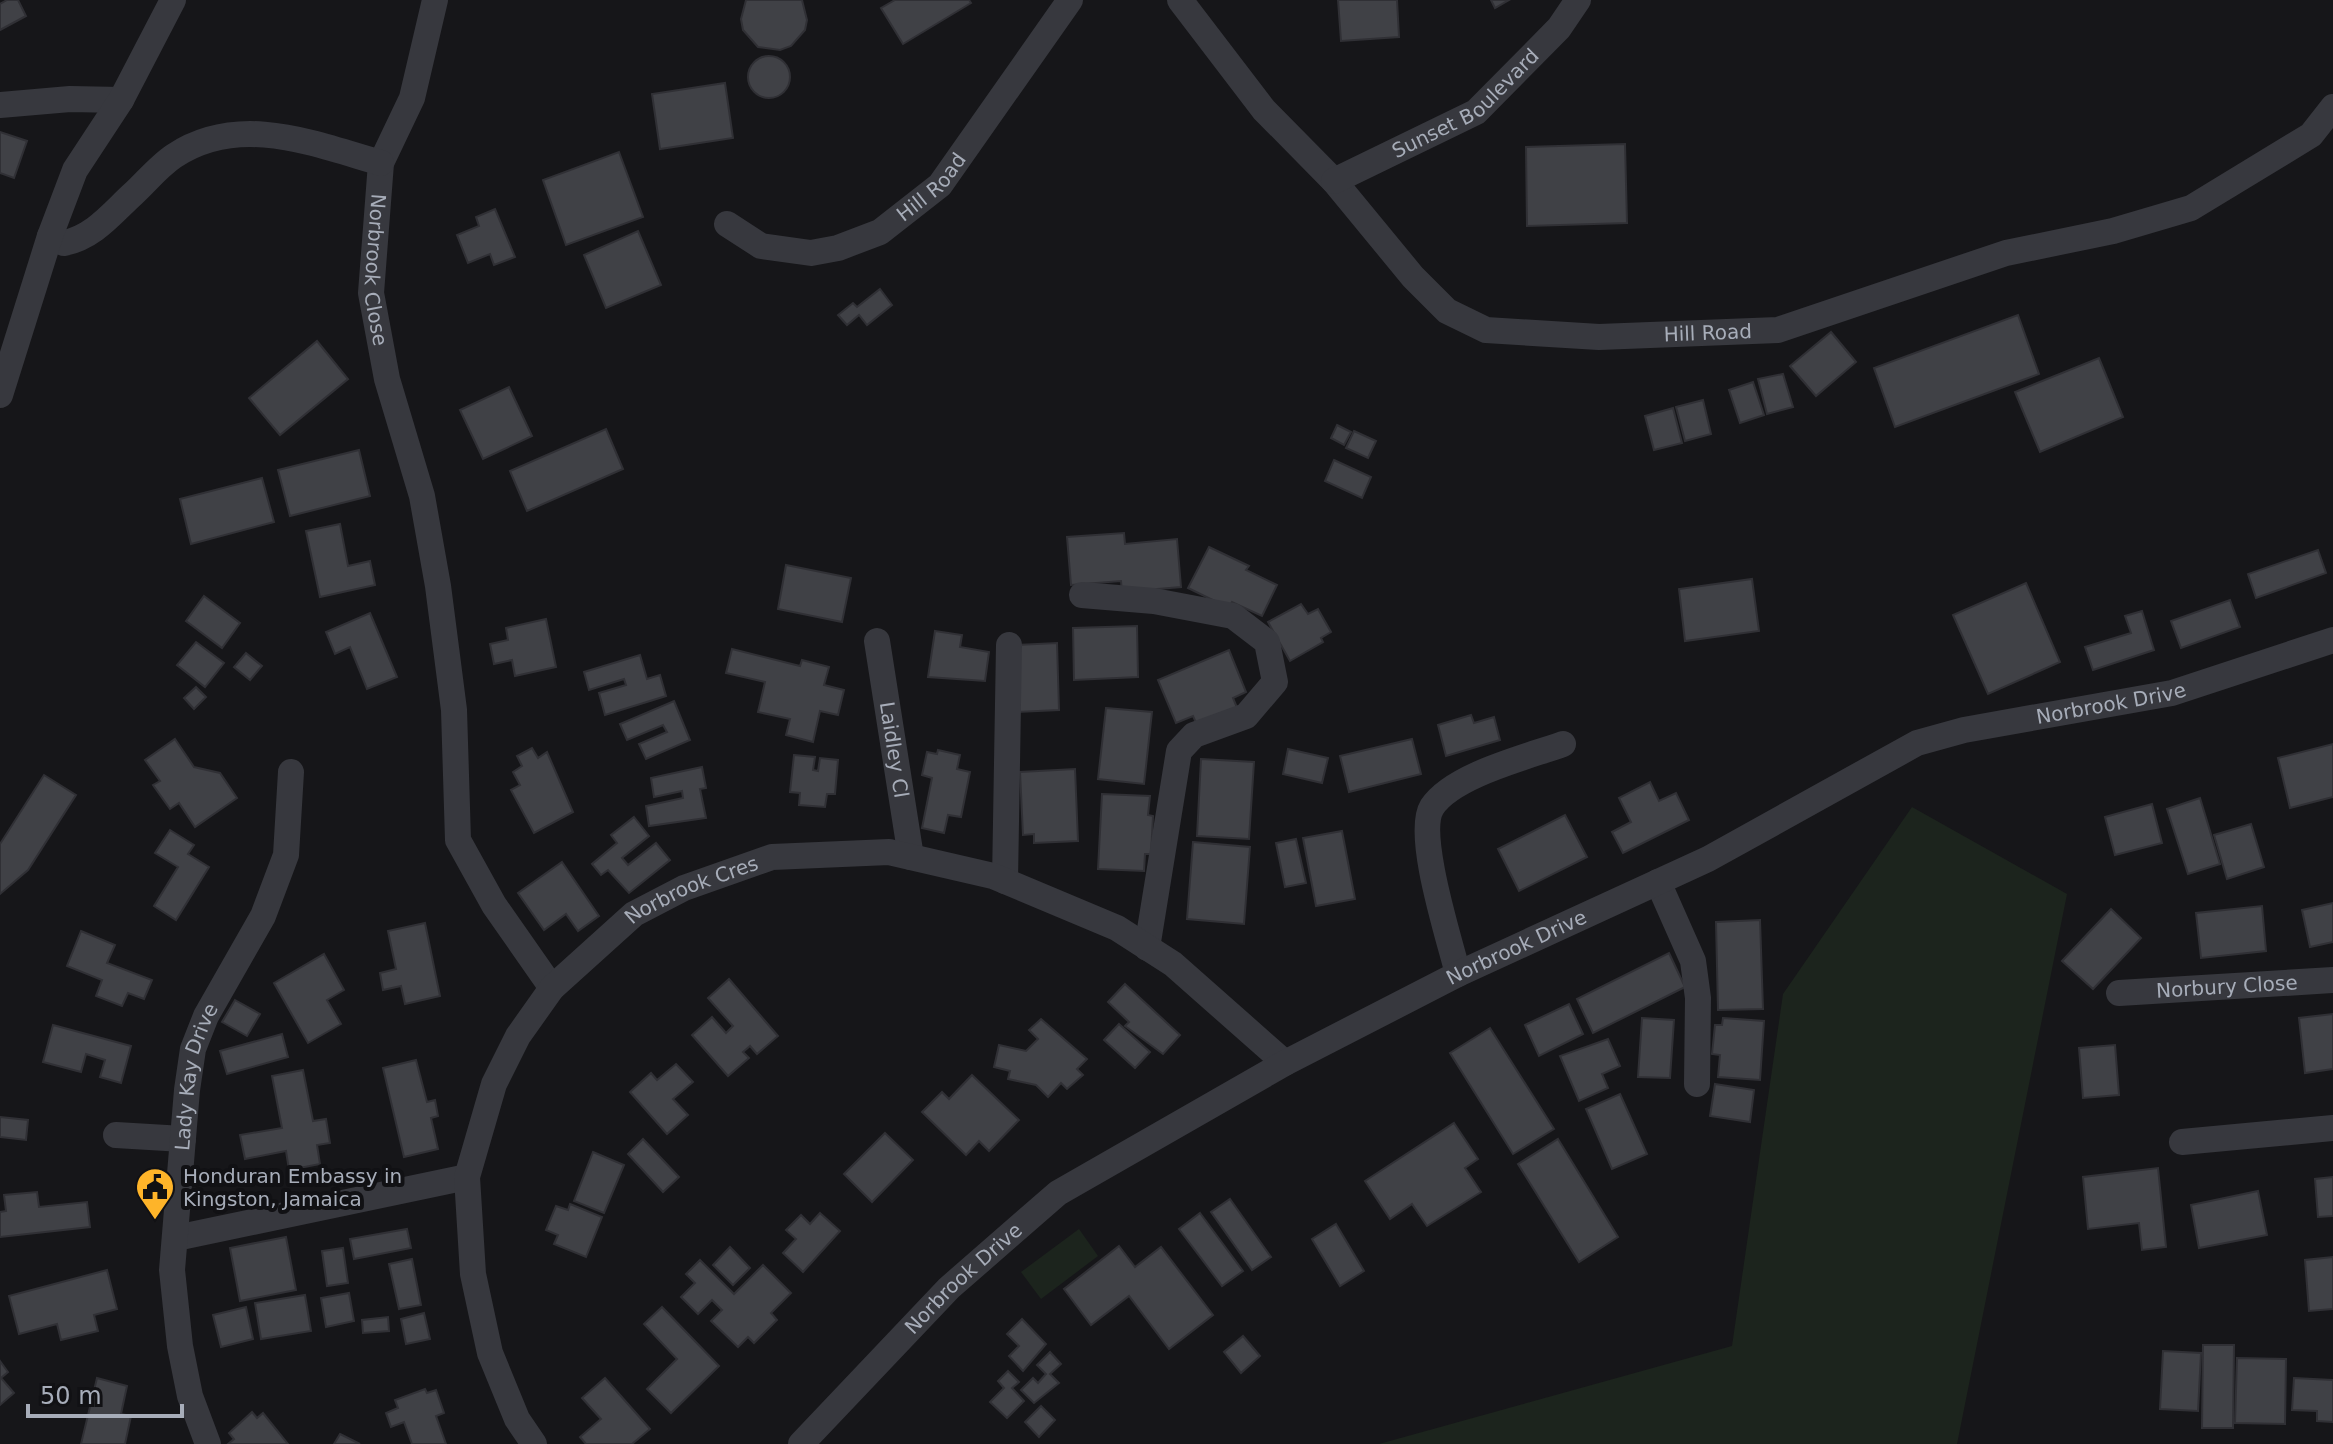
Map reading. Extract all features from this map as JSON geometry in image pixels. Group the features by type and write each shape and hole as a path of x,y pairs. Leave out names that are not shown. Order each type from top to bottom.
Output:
{"street":[{"path":"0,395 50,236 75,170 121,100 173,0"},
{"path":"381,163 412,98 435,0"},
{"name":"Hill Road","path":"727,224 761,246 811,253 838,248 880,232 940,185 1070,0"},
{"name":"Hill Road","path":"1180,0 1264,110 1334,181 1439,303 1447,311 1486,330 1599,337 1778,330 2006,253 2113,231 2191,208 2311,135 2333,107"},
{"name":"Sunset Boulevard","path":"1334,181 1476,112 1559,28 1578,0"},
{"path":"0,105 70,99 121,100"},
{"name":"Norbrook Close","path":"50,236 64,243 93,231 172,157 209,138 243,132 295,138 381,163 371,293 387,379 422,496 438,586 454,710 458,840 494,905 552,988"},
{"path":"1082,595 1154,601 1233,616 1267,642 1275,682 1246,716 1194,735 1179,751 1147,948"},
{"name":"Norbrook Drive","path":"801,1444 949,1288 1058,1193 1285,1063 1458,974 1708,859 1917,743 1964,730 2172,693 2333,640"},
{"name":"Laidley Cl","path":"877,641 911,857"},
{"path":"1005,881 1009,645"},
{"path":"1458,974 1432,870 1426,824 1432,807 1462,782 1563,744"},
{"name":"Lady Kay Drive","path":"208,1444 190,1396 180,1346 172,1270 193,1049 206,1016 263,916 286,855 291,772"},
{"name":"Norbrook Cres","path":"534,1444 517,1419 490,1353 473,1274 467,1177 494,1084 518,1036 552,988 634,914 684,888 772,857 889,852 1005,881 1117,928 1225,1008 1285,1063"},
{"path":"1658,882 1693,961 1698,998 1697,1084"},
{"name":"Norbury Close","path":"2119,993 2333,980"},
{"path":"2182,1142 2333,1128"},
{"path":"116,1135 183,1139"},
{"path":"176,1238 467,1177"}],"shaded area":[{"path":"1912,807 2067,894 1957,1444 1379,1444 1732,1346 1783,994"},
{"path":"1079,1229 1098,1256 1041,1299 1021,1272"}],"building":[{"path":"18,0 26,16 0,30 0,4"},
{"path":"746,0 802,0 807,20 805,30 791,46 780,50 758,47 743,30 741,19"},
{"path":"895,0 969,0 971,3 903,44 881,8"},
{"path":"1338,0 1397,0 1399,37 1341,41"},
{"path":"1491,0 1509,0 1495,8"},
{"path":"769,56 784,62 790,77 784,92 769,98 754,92 748,77 754,62"},
{"path":"725,83 733,138 660,149 652,94"},
{"path":"0,132 27,141 14,178 0,173"},
{"path":"1625,144 1627,223 1527,226 1526,147"},
{"path":"619,152 643,217 566,245 543,180"},
{"path":"495,209 515,257 494,265 490,254 468,263 457,235 479,226 476,217"},
{"path":"638,231 661,285 606,308 584,255"},
{"path":"880,289 892,305 867,325 859,315 847,325 838,315 853,303 857,307"},
{"path":"2018,315 2039,374 1895,427 1874,368"},
{"path":"1831,332 1856,362 1816,396 1790,366"},
{"path":"317,341 348,379 280,435 249,398"},
{"path":"2099,358 2123,417 2040,452 2015,392"},
{"path":"1783,374 1793,407 1767,414 1758,379"},
{"path":"1753,382 1764,415 1740,423 1729,390"},
{"path":"509,387 532,436 483,459 460,410"},
{"path":"1703,400 1711,434 1685,441 1676,407"},
{"path":"1673,408 1682,443 1654,450 1645,416"},
{"path":"1337,425 1351,432 1344,445 1331,438"},
{"path":"606,429 623,469 527,511 510,471"},
{"path":"1354,431 1376,441 1368,458 1346,448"},
{"path":"359,450 370,496 290,516 278,470"},
{"path":"1334,460 1371,477 1362,498 1325,481"},
{"path":"262,478 274,522 191,544 180,499"},
{"path":"340,524 348,566 370,561 375,585 320,597 306,531"},
{"path":"1124,533 1125,544 1177,539 1181,587 1122,592 1121,581 1071,585 1067,537"},
{"path":"1209,547 1249,566 1246,570 1277,585 1262,616 1232,602 1229,608 1188,588"},
{"path":"2318,550 2326,573 2256,598 2248,574"},
{"path":"786,565 851,578 842,622 778,609"},
{"path":"1752,579 1759,631 1685,641 1679,589"},
{"path":"2026,583 2060,662 1988,694 1953,615"},
{"path":"204,596 240,623 222,648 186,621"},
{"path":"2230,600 2240,627 2181,648 2171,621"},
{"path":"1301,604 1308,614 1318,609 1331,632 1321,638 1323,642 1290,661 1268,622"},
{"path":"2142,611 2154,650 2093,670 2085,647 2131,633 2125,616"},
{"path":"370,613 397,677 367,689 350,647 335,654 326,632"},
{"path":"546,619 556,667 515,676 512,660 494,664 490,644 508,640 506,628"},
{"path":"1137,626 1138,677 1074,680 1073,628"},
{"path":"935,631 962,635 960,647 989,652 985,681 928,677"},
{"path":"196,642 224,663 205,687 177,665"},
{"path":"1057,643 1059,710 1017,712 1016,645"},
{"path":"732,649 800,666 802,660 829,667 824,685 844,690 838,715 820,711 813,742 786,735 790,719 758,712 765,682 726,673"},
{"path":"1229,650 1246,692 1233,698 1238,710 1198,727 1193,716 1176,723 1158,680"},
{"path":"246,653 262,666 250,680 234,667"},
{"path":"640,655 647,679 660,675 666,696 605,715 599,693 626,685 624,679 589,690 584,672"},
{"path":"196,687 206,697 194,709 184,698"},
{"path":"674,701 690,740 646,759 639,744 667,732 663,725 627,740 620,724"},
{"path":"1106,708 1152,712 1144,784 1098,779"},
{"path":"1471,715 1474,723 1494,717 1500,740 1446,756 1438,725"},
{"path":"175,739 194,767 220,773 237,798 195,827 179,803 170,809 153,785 160,781 145,760"},
{"path":"1412,739 1421,774 1349,792 1340,756"},
{"path":"2333,744 2333,797 2290,808 2278,758"},
{"path":"532,748 538,758 547,752 573,812 534,833 511,790 520,785 513,772 522,766 517,756"},
{"path":"1288,749 1328,758 1322,783 1283,774"},
{"path":"938,750 960,755 957,769 970,772 961,817 948,815 944,833 922,828 932,778 922,775 927,752 937,754"},
{"path":"794,755 815,757 813,770 818,771 820,758 838,760 835,794 827,794 825,807 799,805 800,793 790,792"},
{"path":"1201,759 1254,762 1249,839 1197,836"},
{"path":"702,767 706,788 700,789 706,818 649,826 646,806 683,798 682,791 654,797 651,778"},
{"path":"1075,769 1078,841 1034,843 1034,834 1023,835 1020,772"},
{"path":"44,775 76,795 28,870 0,894 0,844"},
{"path":"1650,782 1659,801 1676,793 1689,820 1623,853 1612,832 1631,822 1619,798"},
{"path":"1102,794 1150,796 1148,815 1153,816 1151,854 1145,854 1144,871 1098,869"},
{"path":"2200,798 2220,864 2188,874 2167,809"},
{"path":"2152,804 2162,843 2115,855 2105,817"},
{"path":"1565,815 1587,857 1519,891 1498,849"},
{"path":"634,817 649,836 622,858 628,865 656,843 670,860 629,893 608,870 601,875 592,864 617,843 611,835"},
{"path":"2251,824 2264,867 2227,879 2214,835"},
{"path":"170,830 194,845 188,854 209,867 176,920 154,906 178,867 155,853"},
{"path":"1342,831 1355,899 1316,906 1303,838"},
{"path":"1296,839 1306,883 1285,887 1276,843"},
{"path":"1193,842 1250,847 1244,924 1187,919"},
{"path":"562,862 599,916 578,931 566,914 544,930 518,893"},
{"path":"2333,903 2333,942 2310,947 2302,910"},
{"path":"2262,906 2266,951 2201,958 2196,913"},
{"path":"2111,909 2141,938 2093,989 2062,961"},
{"path":"1760,920 1763,1009 1718,1010 1716,922"},
{"path":"425,923 440,996 405,1004 401,986 383,990 380,973 396,969 388,931"},
{"path":"81,931 115,945 107,963 152,980 144,999 128,993 122,1006 96,996 102,980 67,966"},
{"path":"1669,953 1685,987 1593,1033 1577,999"},
{"path":"324,954 344,990 327,1000 341,1024 308,1043 274,983"},
{"path":"729,979 778,1036 757,1054 750,1046 743,1052 749,1058 728,1076 692,1035 712,1017 726,1033 733,1026 708,998"},
{"path":"1125,984 1180,1035 1163,1054 1125,1026 1129,1022 1108,1002"},
{"path":"235,1000 260,1014 247,1036 222,1022"},
{"path":"1569,1004 1583,1034 1539,1056 1525,1025"},
{"path":"2333,1014 2333,1069 2305,1073 2299,1018"},
{"path":"1642,1018 1674,1020 1670,1078 1638,1077"},
{"path":"1723,1018 1764,1021 1760,1080 1718,1077 1720,1055 1712,1054 1715,1025 1722,1025"},
{"path":"1041,1019 1087,1059 1077,1069 1083,1075 1067,1089 1061,1083 1048,1097 1036,1085 1008,1079 1010,1071 994,1067 999,1045 1026,1051 1038,1039 1029,1030"},
{"path":"1119,1024 1150,1052 1135,1068 1104,1040"},
{"path":"53,1025 131,1046 121,1083 100,1077 105,1060 86,1054 81,1072 43,1062"},
{"path":"1490,1028 1554,1129 1513,1154 1450,1053"},
{"path":"282,1034 288,1057 227,1074 220,1051"},
{"path":"1608,1039 1620,1066 1602,1074 1608,1088 1579,1101 1560,1056"},
{"path":"2115,1045 2119,1095 2083,1098 2079,1048"},
{"path":"416,1060 427,1102 435,1100 438,1116 431,1118 438,1149 404,1157 383,1068"},
{"path":"676,1064 693,1082 673,1099 688,1115 667,1134 630,1092 651,1073 657,1080"},
{"path":"303,1070 313,1121 326,1119 330,1143 317,1145 320,1164 289,1170 286,1151 245,1159 240,1135 282,1128 272,1076"},
{"path":"972,1075 1019,1120 989,1151 979,1141 966,1155 922,1112 942,1092 949,1099"},
{"path":"1715,1084 1754,1090 1750,1122 1710,1116"},
{"path":"1620,1094 1647,1154 1612,1169 1586,1109"},
{"path":"0,1117 28,1120 26,1140 0,1137"},
{"path":"1454,1123 1478,1159 1465,1168 1481,1192 1427,1226 1412,1204 1390,1219 1365,1181"},
{"path":"885,1133 913,1160 872,1202 844,1174"},
{"path":"643,1139 679,1177 663,1192 628,1154"},
{"path":"1558,1139 1618,1237 1579,1262 1518,1164"},
{"path":"593,1152 624,1165 604,1213 574,1201"},
{"path":"2158,1168 2166,1247 2142,1250 2139,1223 2088,1229 2083,1177"},
{"path":"2333,1177 2333,1216 2318,1217 2315,1179"},
{"path":"2258,1191 2267,1235 2199,1248 2191,1205"},
{"path":"37,1192 39,1207 87,1202 90,1227 0,1237 0,1212 6,1211 4,1195"},
{"path":"1230,1199 1271,1257 1252,1270 1211,1212"},
{"path":"570,1204 602,1217 586,1257 554,1244 558,1235 546,1230 556,1206 568,1210"},
{"path":"820,1213 840,1231 803,1272 783,1253 796,1239 786,1230 801,1215 810,1224"},
{"path":"1200,1213 1243,1271 1222,1286 1179,1229"},
{"path":"1336,1224 1364,1271 1340,1286 1312,1239"},
{"path":"407,1229 411,1248 354,1259 350,1239"},
{"path":"286,1237 296,1290 240,1301 230,1248"},
{"path":"1119,1246 1135,1267 1161,1247 1213,1315 1169,1349 1129,1296 1091,1325 1064,1289"},
{"path":"730,1247 750,1268 733,1285 713,1265"},
{"path":"343,1248 348,1283 327,1286 322,1251"},
{"path":"2333,1257 2333,1309 2309,1311 2305,1260"},
{"path":"412,1259 421,1305 399,1309 389,1264"},
{"path":"700,1260 734,1294 763,1265 791,1293 771,1313 777,1320 754,1343 748,1337 738,1347 711,1321 722,1310 712,1300 698,1314 681,1297 695,1283 686,1274"},
{"path":"107,1270 117,1309 94,1315 98,1331 61,1340 57,1324 19,1334 9,1296"},
{"path":"349,1293 354,1321 326,1327 321,1298"},
{"path":"305,1295 311,1331 261,1339 255,1303"},
{"path":"246,1307 253,1339 221,1347 213,1315"},
{"path":"662,1307 719,1366 671,1413 647,1389 677,1359 644,1324"},
{"path":"424,1313 430,1339 406,1344 401,1319"},
{"path":"388,1317 389,1331 363,1333 362,1320"},
{"path":"1022,1319 1046,1344 1023,1371 1009,1356 1019,1346 1007,1334"},
{"path":"1243,1336 1260,1356 1241,1373 1224,1352"},
{"path":"2203,1345 2234,1345 2233,1428 2202,1428"},
{"path":"2163,1351 2201,1353 2198,1411 2160,1409"},
{"path":"1050,1352 1061,1364 1050,1374 1059,1383 1034,1403 1021,1390 1033,1378 1038,1383 1046,1374 1037,1365"},
{"path":"2237,1358 2286,1359 2285,1424 2235,1423"},
{"path":"0,1361 8,1372 1,1378 14,1393 0,1405"},
{"path":"1008,1371 1019,1382 1012,1388 1024,1401 1007,1418 990,1402 1004,1388 998,1381"},
{"path":"97,1378 127,1386 121,1414 131,1416 125,1444 81,1444"},
{"path":"605,1378 650,1429 632,1444 586,1444 580,1437 601,1419 582,1398"},
{"path":"2294,1378 2333,1380 2333,1422 2317,1421 2317,1411 2292,1410"},
{"path":"425,1389 427,1393 436,1390 444,1413 436,1416 446,1444 412,1444 404,1422 391,1427 386,1413 398,1408 395,1400"},
{"path":"1041,1406 1055,1420 1039,1437 1025,1422"},
{"path":"252,1412 257,1418 263,1413 288,1444 228,1444 234,1439 229,1433"},
{"path":"340,1434 360,1444 334,1444"}],"place":[{"name":"Honduran Embassy in Kingston, Jamaica","path":"155,1221"}]}
